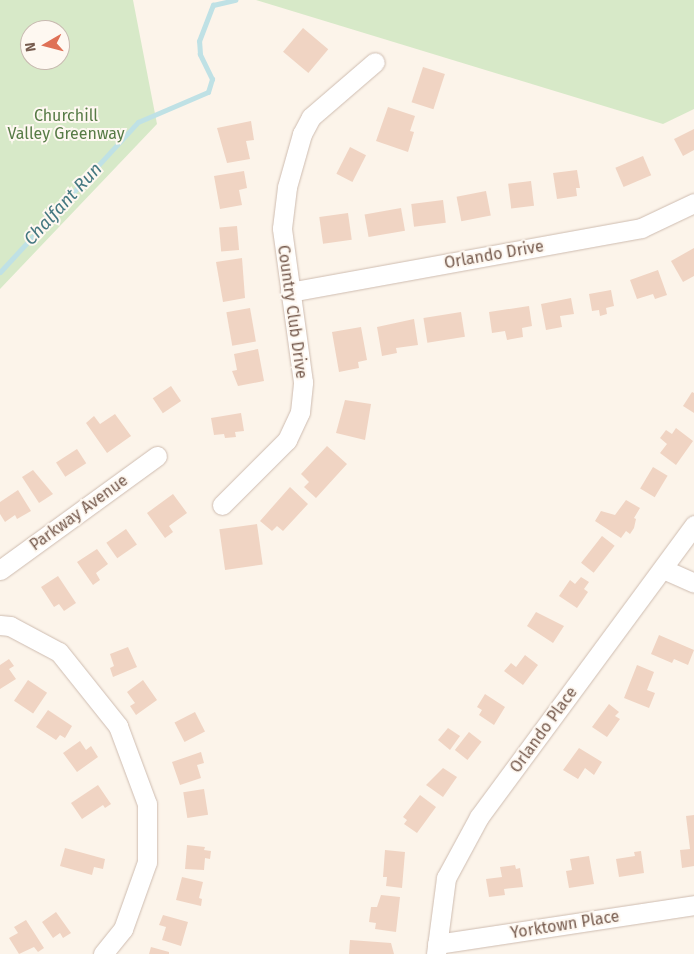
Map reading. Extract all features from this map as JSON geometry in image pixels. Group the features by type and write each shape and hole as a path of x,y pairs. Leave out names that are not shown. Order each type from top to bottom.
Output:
{"street":[{"name":"Country Club Drive","path":"222,505 287,440 300,412 303,382 282,228 287,187 302,134 311,117 375,62"},
{"name":"Orlando Drive","path":"290,292 641,228 694,203"},
{"name":"Parkway Avenue","path":"0,570 157,456"},
{"name":"Orlando Place","path":"436,949 446,878 479,817 694,525"},
{"path":"663,568 694,584"},
{"path":"0,625 10,626 60,652 118,726 146,804 147,862 123,930 103,954"},
{"name":"Yorktown Place","path":"436,949 694,905"}],"green space":[{"name":"Churchill Valley Greenway","path":"0,0 133,0 157,124 0,289"},
{"path":"256,0 694,0 694,109 663,124"}],"building":[{"path":"303,28 328,49 308,73 283,52"},
{"path":"423,67 445,74 433,109 412,102"},
{"path":"388,107 415,116 410,131 414,132 408,152 376,141"},
{"path":"251,121 254,140 246,141 250,159 227,163 217,128"},
{"path":"694,129 694,150 683,156 674,139"},
{"path":"350,147 366,155 352,182 336,174"},
{"path":"643,156 651,175 624,187 615,168"},
{"path":"577,170 580,188 576,188 577,196 557,199 553,173"},
{"path":"244,171 247,188 239,190 242,205 220,209 214,176"},
{"path":"531,181 534,206 511,209 508,184"},
{"path":"486,191 491,216 461,221 457,197"},
{"path":"443,200 446,223 414,227 411,204"},
{"path":"401,208 405,231 369,237 365,214"},
{"path":"348,213 352,240 323,244 319,217"},
{"path":"237,226 239,250 221,251 219,228"},
{"path":"694,248 694,276 683,282 671,261"},
{"path":"242,258 245,298 223,302 216,262"},
{"path":"658,270 667,295 655,299 653,294 637,299 630,280"},
{"path":"611,290 614,306 606,308 607,314 600,316 599,310 592,311 589,294"},
{"path":"571,298 574,314 560,316 562,327 546,330 541,304"},
{"path":"529,306 532,326 522,328 523,337 507,340 505,331 492,333 489,312"},
{"path":"250,308 256,341 232,346 226,312"},
{"path":"461,312 465,337 427,343 423,318"},
{"path":"414,319 418,345 396,348 397,353 382,356 377,327"},
{"path":"361,327 367,360 358,362 359,368 339,372 332,332"},
{"path":"258,349 264,381 238,386 232,371 237,370 234,354"},
{"path":"171,386 181,401 163,413 153,398"},
{"path":"692,392 694,393 694,413 683,406"},
{"path":"345,400 371,404 365,440 336,433"},
{"path":"241,413 244,431 235,432 236,437 225,438 224,434 214,435 211,418"},
{"path":"115,414 131,436 107,453 86,423 94,416 100,424"},
{"path":"676,428 693,441 676,465 660,453 667,444 660,438 666,430 672,434"},
{"path":"327,446 347,464 316,498 304,487 309,482 301,474"},
{"path":"77,449 86,463 65,477 56,463"},
{"path":"653,467 668,476 655,497 640,488"},
{"path":"33,470 53,494 39,503 22,477"},
{"path":"290,487 308,504 283,531 277,526 272,531 260,521"},
{"path":"18,490 31,511 17,519 15,515 5,522 0,514 0,502"},
{"path":"173,494 187,513 169,526 173,532 165,538 147,513"},
{"path":"626,500 640,508 634,518 636,519 634,528 630,534 626,531 621,538 595,521 601,511 615,515"},
{"path":"257,524 263,565 225,570 219,529"},
{"path":"126,529 137,545 117,558 106,543"},
{"path":"602,536 615,546 594,573 581,563"},
{"path":"97,549 108,564 96,573 100,580 93,585 77,562"},
{"path":"58,576 76,603 64,611 59,604 54,607 41,587"},
{"path":"581,577 589,582 584,589 588,592 577,608 559,596 570,580 575,584"},
{"path":"536,612 564,626 553,643 527,626"},
{"path":"659,635 694,650 688,665 674,659 672,663 651,654"},
{"path":"128,647 137,667 113,677 110,668 114,666 110,654"},
{"path":"525,655 538,665 523,685 504,671 511,663 516,667"},
{"path":"9,659 14,666 9,669 16,679 0,689 0,665"},
{"path":"637,665 654,672 647,690 655,693 649,708 624,698"},
{"path":"28,680 47,693 33,714 14,701"},
{"path":"143,680 157,700 136,715 130,706 135,703 127,692"},
{"path":"485,694 505,707 494,725 479,715 482,710 477,707"},
{"path":"609,704 619,712 615,716 620,719 607,737 592,727"},
{"path":"48,710 72,726 65,738 60,735 56,740 36,727"},
{"path":"195,712 205,732 184,742 175,722"},
{"path":"448,728 460,736 450,750 438,740"},
{"path":"469,732 482,742 467,760 455,750"},
{"path":"80,741 86,750 91,746 98,757 77,772 63,753"},
{"path":"579,748 602,762 594,775 585,768 578,779 563,770"},
{"path":"201,752 204,763 197,765 201,778 180,785 172,762"},
{"path":"443,768 457,777 443,797 426,785"},
{"path":"98,785 111,804 105,808 103,805 82,819 71,803"},
{"path":"204,789 208,815 187,818 183,792"},
{"path":"420,795 436,807 417,833 404,824 407,820 403,817"},
{"path":"694,815 694,866 682,868 680,850 690,849 686,816"},
{"path":"187,845 205,847 204,850 211,851 210,859 205,858 204,870 185,869"},
{"path":"65,848 105,859 103,869 94,867 92,875 60,866"},
{"path":"385,850 405,852 402,888 386,886 387,877 383,877"},
{"path":"641,851 644,873 619,877 616,859 635,856 634,852"},
{"path":"589,856 594,884 569,888 566,871 572,870 570,859"},
{"path":"515,865 516,869 520,868 523,887 504,889 505,895 489,897 486,879 502,877 500,867"},
{"path":"182,877 203,882 199,898 202,899 201,906 176,900"},
{"path":"381,895 400,897 396,932 375,929 376,923 369,922 371,907 377,907"},
{"path":"56,912 71,933 63,938 60,933 53,938 42,922"},
{"path":"163,915 188,922 181,946 162,940 166,927 159,925"},
{"path":"26,920 44,948 38,952 34,947 19,954 9,938 18,933 14,927"},
{"path":"350,940 391,943 394,954 349,954"},
{"path":"151,947 169,952 169,954 149,954"}],"waterway":[{"name":"Chalfant Run","path":"0,272 138,122 208,92 212,79 200,54 199,41 213,5 235,0"}]}
